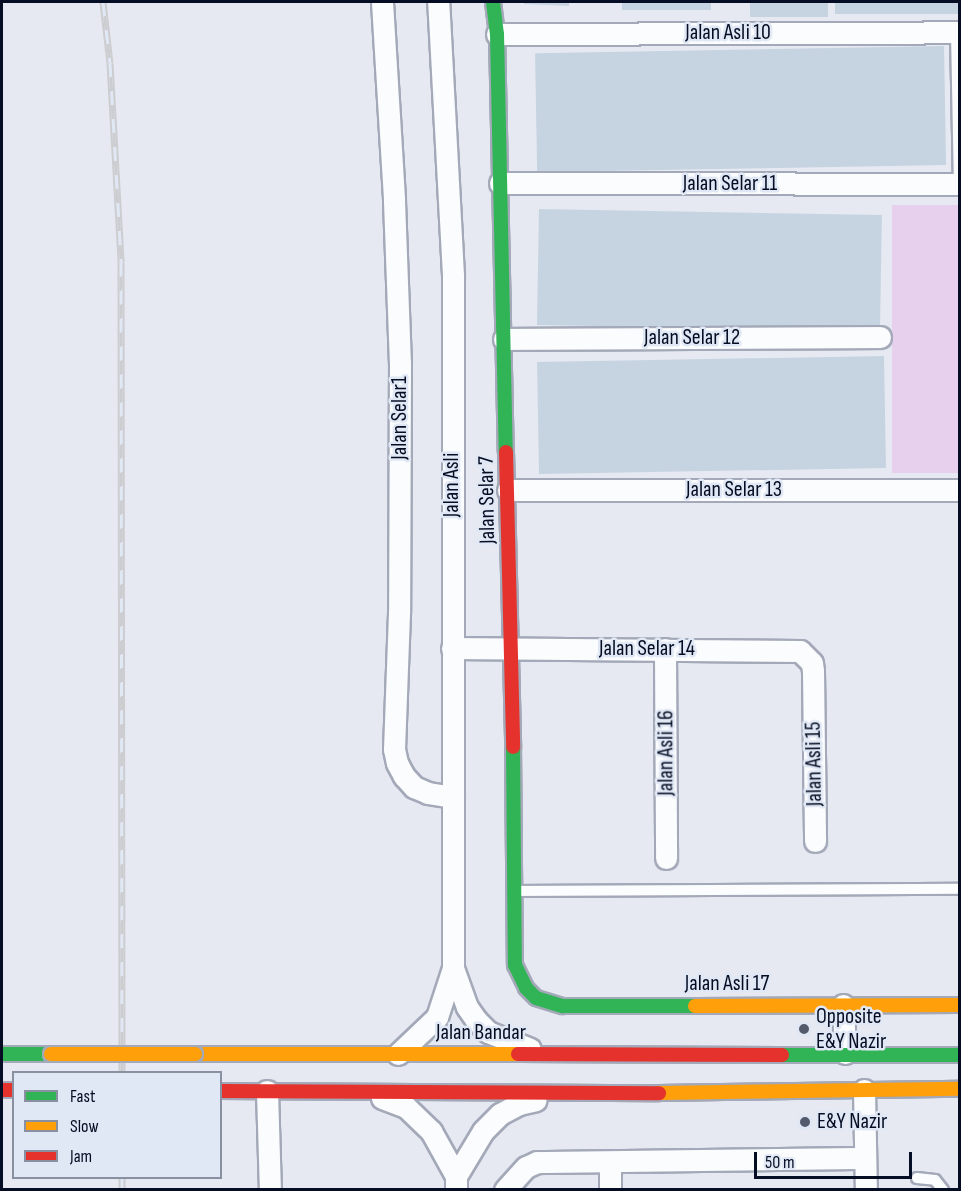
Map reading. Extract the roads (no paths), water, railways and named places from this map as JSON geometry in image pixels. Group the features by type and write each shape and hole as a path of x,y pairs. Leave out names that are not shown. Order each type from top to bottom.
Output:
{"main road":[{"name":"Jalan Selar 7","path":"493,2 497,33 508,490 516,891 515,965"},
{"name":"Jalan Asli 17","path":"515,965 526,988 536,998 549,1004 960,1005"},
{"name":"Jalan Bandar","path":"2,1054 845,1053 960,1055"},
{"path":"222,1091 557,1095 960,1089"}],"street":[{"name":"Jalan Selar1","path":"382,2 394,201 400,363 399,613 394,749 397,764 414,787 428,793 453,797"},
{"name":"Jalan Asli","path":"398,1054 437,1017 453,968 453,275 438,2"},
{"name":"Jalan Asli 10","path":"497,33 958,32"},
{"name":"Jalan Selar 11","path":"500,183 959,184"},
{"name":"Jalan Selar 12","path":"504,339 880,337"},
{"name":"Jalan Selar 13","path":"508,490 960,490"},
{"name":"Jalan Selar 14","path":"452,648 800,651 812,663 813,687"},
{"name":"Jalan Asli 16","path":"665,649 666,858"},
{"name":"Jalan Asli 15","path":"813,687 815,842"},
{"name":"Jalan Asli","path":"453,968 467,1007 488,1032 541,1054"},
{"path":"843,1005 845,1053"},
{"path":"864,1090 866,1190"},
{"path":"267,1091 270,1190"},
{"path":"350,1091 406,1107 431,1131 456,1183"},
{"path":"456,1183 483,1131 500,1114 519,1104 557,1095"},
{"path":"505,1190 533,1163 865,1158"},
{"path":"610,1162 610,1190"}],"lane":[{"path":"958,32 959,184"},
{"path":"516,891 960,889"},
{"path":"917,1178 935,1180 944,1190"}],"railway":[{"path":"103,2 110,63 121,262 122,1071"},
{"path":"122,1179 122,1190"}],"place":[{"name":"Opposite E&Y Nazir","path":"804,1029"},
{"name":"E&Y Nazir","path":"805,1122"}]}
